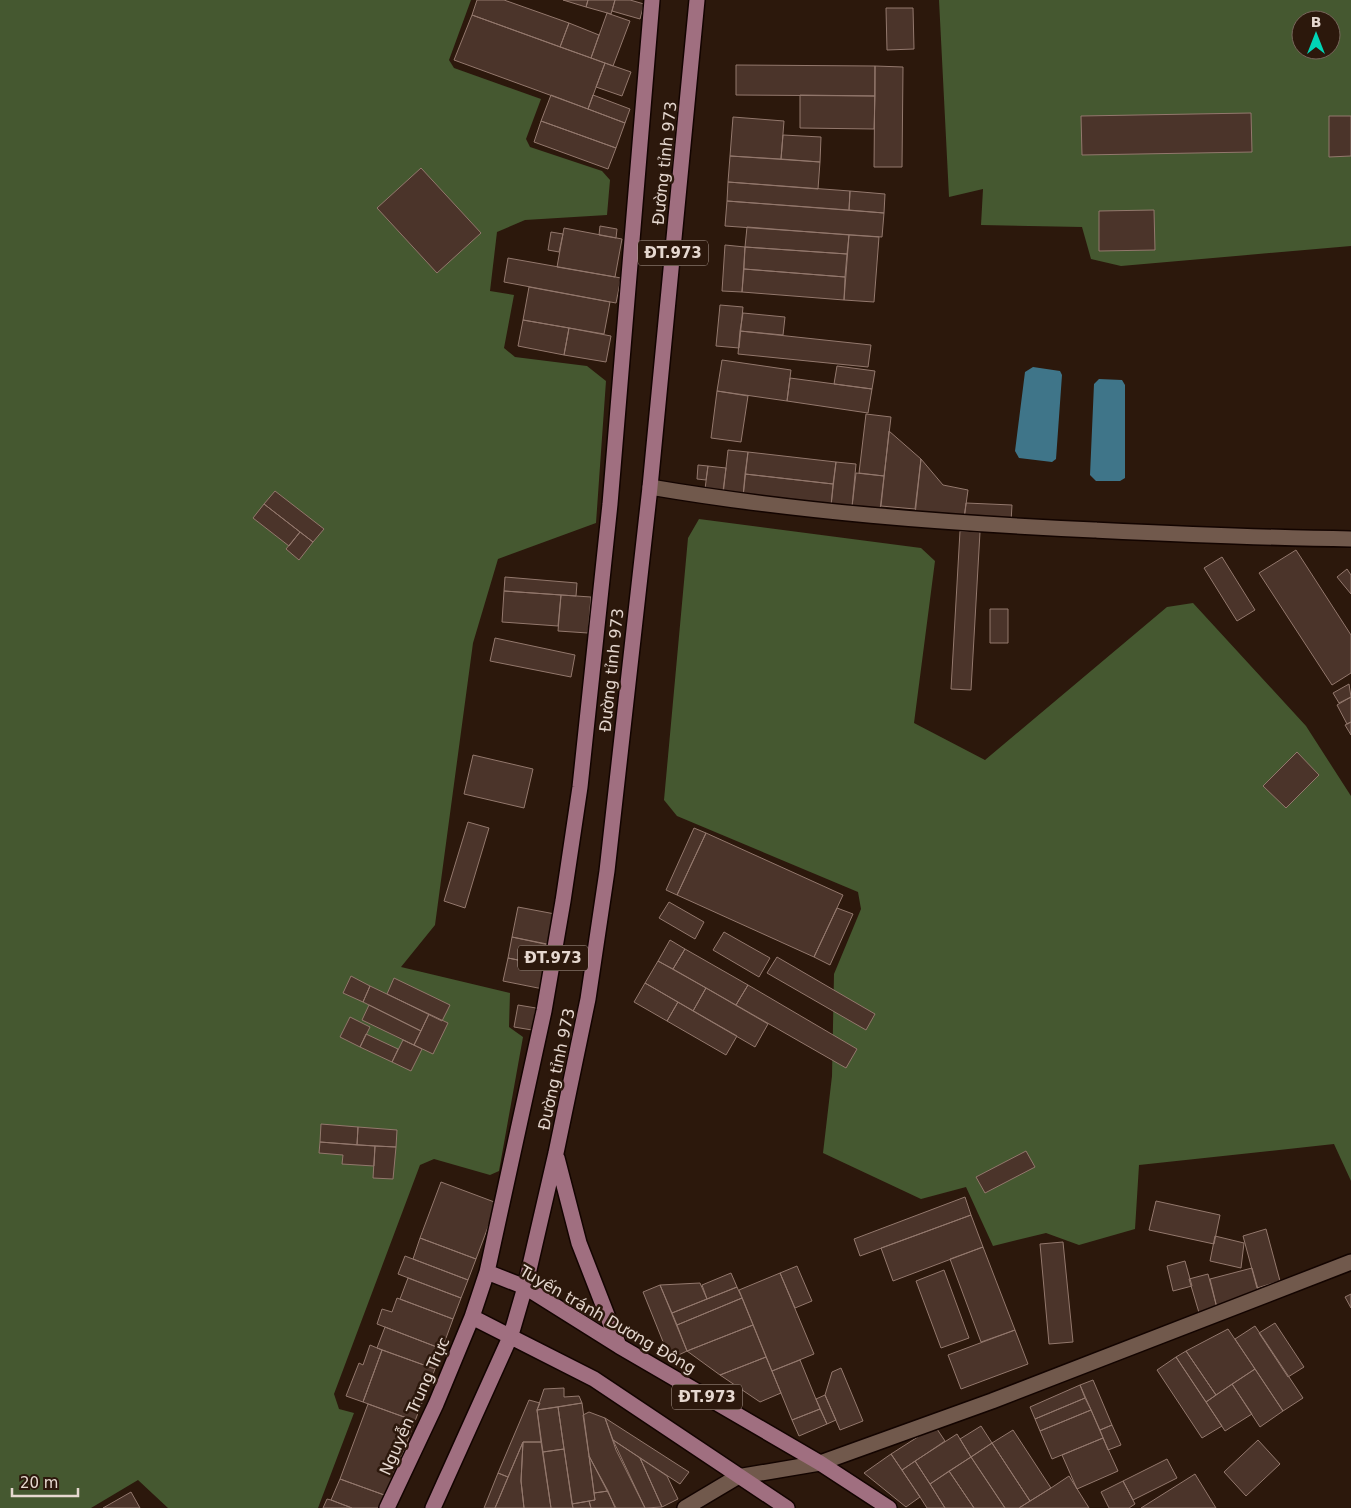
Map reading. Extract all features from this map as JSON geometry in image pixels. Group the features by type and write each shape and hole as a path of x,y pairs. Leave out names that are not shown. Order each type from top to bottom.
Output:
{"main road":[{"name":"Đường tỉnh 973","path":"472,1317 487,1272 544,1011 580,787 610,504 652,0"},
{"name":"Đường tỉnh 973","path":"511,1336 525,1287 556,1153 588,1000 607,871 636,598 650,487 697,0"},
{"name":"ĐT.973","path":"556,1153 579,1243 620,1346"},
{"name":"Tuyến tránh Dương Đông","path":"487,1272 525,1287 620,1346 820,1463 889,1508"},
{"name":"ĐT.973","path":"472,1317 594,1379 787,1508"},
{"name":"Nguyễn Trung Trực","path":"387,1508 436,1404 472,1317"},
{"path":"434,1508 511,1336"}],"street":[{"path":"650,487 729,500 982,525 1259,538 1351,539"},
{"path":"686,1508 738,1477 820,1463 1001,1397 1351,1262"}],"green space":[{"path":"0,0 471,0 449,60 454,68 541,99 526,139 530,147 602,171 610,180 607,215 525,220 497,232 490,291 514,295 504,348 515,357 587,366 606,381 596,523 498,559 473,643 435,925 401,967 510,993 509,1027 523,1037 499,1171 490,1175 434,1159 420,1165 334,1394 339,1409 354,1413 318,1508 168,1508 138,1480 91,1508 0,1508"},
{"path":"939,0 1351,0 1351,246 1121,266 1091,259 1082,227 981,225 983,189 949,197"},
{"path":"699,519 921,548 935,561 914,723 985,760 1167,607 1193,603 1306,726 1351,796 1351,1181 1334,1144 1139,1165 1135,1229 1079,1245 1046,1233 993,1246 966,1187 921,1199 823,1153 832,1076 834,974 861,909 858,892 677,816 664,800 688,538"}],"water":[{"path":"1033,367 1060,371 1062,375 1056,459 1052,462 1019,458 1015,451 1025,372"},
{"path":"1099,379 1122,380 1125,385 1125,478 1120,481 1096,481 1090,475 1094,384"}],"building":[{"path":"477,0 504,0 569,23 560,47 472,15"},
{"path":"563,0 588,0 586,7"},
{"path":"588,0 615,0 611,14 586,7"},
{"path":"615,0 630,0 644,4 640,19 612,11"},
{"path":"886,8 913,8 914,49 887,50"},
{"path":"607,13 630,21 613,66 591,58"},
{"path":"472,15 605,63 588,109 454,60"},
{"path":"569,23 599,35 591,58 560,47"},
{"path":"605,63 631,72 622,96 596,87"},
{"path":"736,65 875,66 875,96 736,95"},
{"path":"875,66 903,67 902,167 874,167"},
{"path":"551,95 625,123 616,148 541,121"},
{"path":"593,95 630,109 625,123 588,109"},
{"path":"800,95 875,96 874,129 800,128"},
{"path":"1251,113 1252,152 1082,155 1081,116"},
{"path":"1329,116 1351,116 1351,156 1329,157"},
{"path":"733,117 784,121 781,159 730,156"},
{"path":"541,121 616,148 608,169 534,142"},
{"path":"783,135 821,137 820,162 781,159"},
{"path":"730,156 820,162 818,189 728,182"},
{"path":"421,168 481,233 437,273 377,208"},
{"path":"728,182 850,191 849,210 727,201"},
{"path":"850,191 885,194 884,213 849,210"},
{"path":"727,201 884,213 882,237 725,226"},
{"path":"1154,210 1155,250 1099,251 1099,211"},
{"path":"600,226 617,229 616,238 599,235"},
{"path":"747,227 849,235 847,254 745,247"},
{"path":"564,228 622,239 615,277 557,267"},
{"path":"551,232 563,234 559,252 548,250"},
{"path":"849,235 879,237 874,302 844,300"},
{"path":"725,245 745,247 742,292 722,291"},
{"path":"745,247 847,254 845,277 744,269"},
{"path":"508,258 621,278 616,303 504,282"},
{"path":"744,269 845,277 844,300 742,292"},
{"path":"529,287 610,302 604,334 523,320"},
{"path":"720,305 743,307 739,348 716,346"},
{"path":"743,313 785,317 783,335 740,331"},
{"path":"523,320 569,328 564,355 518,346"},
{"path":"569,328 611,336 606,362 564,355"},
{"path":"740,331 871,345 868,367 738,354"},
{"path":"722,360 791,370 787,401 717,391"},
{"path":"837,366 875,371 872,389 834,384"},
{"path":"790,378 872,389 868,413 787,401"},
{"path":"717,391 748,396 741,442 711,438"},
{"path":"866,414 891,417 884,476 859,473"},
{"path":"889,431 921,459 915,509 881,506"},
{"path":"728,450 748,452 743,497 723,495"},
{"path":"748,452 836,462 833,484 745,474"},
{"path":"921,459 943,485 968,490 964,519 915,515"},
{"path":"836,462 856,464 852,507 831,505"},
{"path":"698,465 708,466 706,480 697,479"},
{"path":"708,466 726,468 723,491 705,489"},
{"path":"856,473 884,476 880,510 852,507"},
{"path":"745,474 833,484 831,507 743,497"},
{"path":"275,491 324,529 313,542 264,504"},
{"path":"966,503 1012,505 1011,522 964,519"},
{"path":"264,504 300,532 289,546 253,518"},
{"path":"960,531 980,532 971,690 951,689"},
{"path":"300,532 313,542 299,560 286,549"},
{"path":"1296,550 1351,635 1351,673 1332,685 1259,573"},
{"path":"1222,557 1255,610 1237,621 1204,568"},
{"path":"1347,569 1351,575 1351,594 1337,577"},
{"path":"505,577 577,583 576,596 504,591"},
{"path":"504,591 561,595 558,626 502,622"},
{"path":"561,595 591,597 588,633 558,631"},
{"path":"990,609 1008,609 1008,643 990,643"},
{"path":"495,638 575,655 571,677 490,661"},
{"path":"1349,684 1351,697 1339,703 1333,693"},
{"path":"1351,697 1351,722 1347,724 1337,705"},
{"path":"1351,722 1351,735 1345,725"},
{"path":"1297,752 1319,775 1286,808 1263,786"},
{"path":"473,755 533,769 524,808 464,794"},
{"path":"468,822 489,828 465,908 444,901"},
{"path":"694,828 706,833 677,895 666,890"},
{"path":"706,833 843,895 814,957 677,895"},
{"path":"669,902 704,922 695,939 659,918"},
{"path":"518,907 555,914 549,945 512,937"},
{"path":"837,908 853,914 830,965 814,957"},
{"path":"724,932 770,958 759,977 713,950"},
{"path":"512,937 552,945 548,966 508,958"},
{"path":"670,940 685,949 673,969 658,961"},
{"path":"685,949 748,985 736,1005 673,969"},
{"path":"777,957 875,1014 866,1030 767,973"},
{"path":"508,958 548,966 543,989 503,981"},
{"path":"658,961 706,988 693,1011 645,983"},
{"path":"351,976 370,986 363,1002 343,993"},
{"path":"394,978 450,1005 442,1021 387,994"},
{"path":"645,983 678,1002 667,1021 634,1002"},
{"path":"748,985 857,1049 846,1068 736,1005"},
{"path":"370,986 429,1014 421,1031 363,1002"},
{"path":"706,988 768,1024 755,1047 693,1011"},
{"path":"678,1002 737,1036 726,1055 667,1021"},
{"path":"369,1005 421,1031 414,1045 362,1020"},
{"path":"518,1005 536,1008 532,1030 514,1027"},
{"path":"429,1014 448,1023 433,1054 414,1045"},
{"path":"350,1017 370,1027 360,1047 340,1037"},
{"path":"366,1034 398,1049 392,1062 360,1047"},
{"path":"403,1040 422,1049 411,1071 392,1062"},
{"path":"321,1124 358,1127 357,1145 320,1142"},
{"path":"358,1127 397,1130 396,1147 357,1145"},
{"path":"320,1142 375,1146 374,1166 342,1164 343,1155 319,1153"},
{"path":"375,1146 396,1147 393,1179 373,1178"},
{"path":"1026,1151 1035,1167 985,1193 976,1177"},
{"path":"441,1182 497,1203 476,1259 420,1238"},
{"path":"965,1197 971,1215 860,1256 854,1239"},
{"path":"1156,1201 1220,1215 1214,1244 1149,1230"},
{"path":"971,1215 983,1247 893,1281 881,1248"},
{"path":"1266,1229 1280,1281 1257,1288 1243,1236"},
{"path":"1215,1236 1244,1243 1241,1268 1210,1261"},
{"path":"420,1238 476,1259 468,1280 413,1259"},
{"path":"1063,1242 1073,1342 1049,1344 1040,1244"},
{"path":"983,1247 1015,1330 981,1342 950,1259"},
{"path":"405,1256 468,1280 461,1298 398,1274"},
{"path":"1185,1261 1192,1286 1173,1291 1167,1266"},
{"path":"797,1266 812,1301 795,1308 780,1273"},
{"path":"1252,1268 1260,1296 1217,1308 1210,1279"},
{"path":"944,1270 969,1338 941,1348 916,1281"},
{"path":"731,1273 737,1287 707,1299 702,1285"},
{"path":"780,1273 814,1354 772,1371 739,1290"},
{"path":"1208,1274 1217,1308 1200,1316 1189,1279"},
{"path":"408,1278 461,1298 453,1319 400,1299"},
{"path":"700,1283 707,1299 672,1313 660,1285"},
{"path":"660,1285 687,1351 670,1359 643,1292"},
{"path":"737,1287 742,1298 677,1325 672,1313"},
{"path":"1351,1294 1351,1308 1345,1297"},
{"path":"397,1298 453,1319 442,1349 377,1324 382,1309 392,1312"},
{"path":"742,1298 753,1325 687,1351 677,1325"},
{"path":"1275,1323 1304,1367 1288,1377 1259,1333"},
{"path":"753,1325 766,1357 720,1375 687,1351"},
{"path":"1255,1326 1303,1398 1283,1411 1235,1339"},
{"path":"385,1327 442,1349 435,1369 377,1348"},
{"path":"1228,1329 1255,1369 1216,1395 1186,1351"},
{"path":"1015,1330 1028,1364 961,1389 948,1355"},
{"path":"370,1345 382,1350 363,1402 346,1396 359,1363 363,1365"},
{"path":"382,1350 435,1369 415,1421 363,1402"},
{"path":"1186,1351 1216,1395 1206,1402 1176,1357"},
{"path":"766,1357 781,1393 760,1402 720,1375"},
{"path":"1176,1357 1222,1426 1202,1438 1157,1370"},
{"path":"800,1360 820,1409 792,1420 772,1371"},
{"path":"841,1368 863,1421 840,1430 825,1395 832,1372"},
{"path":"1255,1369 1283,1411 1260,1427 1232,1384"},
{"path":"1093,1380 1112,1425 1100,1430 1080,1385"},
{"path":"1232,1384 1252,1414 1225,1431 1206,1402"},
{"path":"1080,1385 1085,1398 1035,1419 1030,1407"},
{"path":"564,1388 564,1397 579,1396 582,1403 537,1410 544,1389"},
{"path":"825,1395 836,1420 827,1424 816,1399"},
{"path":"1085,1398 1091,1410 1040,1431 1035,1419"},
{"path":"529,1400 540,1403 537,1410 541,1442 523,1442 508,1477 498,1473"},
{"path":"582,1403 595,1500 572,1504 558,1407"},
{"path":"368,1404 415,1421 387,1496 340,1479"},
{"path":"558,1407 564,1449 543,1452 537,1410"},
{"path":"820,1409 827,1424 799,1436 792,1420"},
{"path":"1091,1410 1103,1438 1052,1459 1040,1431"},
{"path":"589,1412 605,1418 616,1450 645,1508 616,1508 589,1456 583,1415"},
{"path":"605,1418 689,1472 680,1484 613,1440"},
{"path":"1112,1425 1121,1445 1108,1450 1100,1430"},
{"path":"935,1426 945,1441 902,1470 891,1454"},
{"path":"981,1426 992,1443 971,1457 960,1439"},
{"path":"1013,1430 1051,1488 1030,1501 992,1443"},
{"path":"957,1434 971,1457 930,1484 915,1461"},
{"path":"1103,1438 1118,1471 1077,1489 1062,1455"},
{"path":"613,1440 640,1458 662,1507 645,1508"},
{"path":"1258,1440 1280,1464 1246,1496 1224,1472"},
{"path":"523,1442 521,1481 524,1508 495,1508"},
{"path":"523,1442 541,1442 551,1508 524,1508 521,1481"},
{"path":"992,1443 1030,1501 1019,1508 1005,1508 971,1457"},
{"path":"564,1449 573,1508 551,1508 543,1452"},
{"path":"891,1454 920,1497 906,1507 864,1473"},
{"path":"589,1456 608,1491 594,1493"},
{"path":"971,1457 1005,1508 974,1508 949,1471"},
{"path":"640,1458 667,1476 678,1499 662,1507"},
{"path":"1167,1459 1177,1478 1133,1500 1123,1481"},
{"path":"915,1461 945,1508 927,1508 902,1470"},
{"path":"949,1471 974,1508 945,1508 930,1484"},
{"path":"498,1473 508,1477 495,1508 484,1508"},
{"path":"1195,1474 1216,1508 1141,1508"},
{"path":"1069,1476 1089,1508 1019,1508 1051,1488"},
{"path":"340,1479 387,1496 382,1508 352,1508 331,1500"},
{"path":"1123,1481 1135,1504 1129,1508 1109,1508 1101,1492"},
{"path":"608,1491 615,1508 591,1508 589,1501 595,1500 594,1493"},
{"path":"131,1492 140,1508 103,1508"},
{"path":"327,1499 331,1500 352,1508 323,1508"},
{"path":"589,1501 591,1508 573,1508 572,1504"}]}
